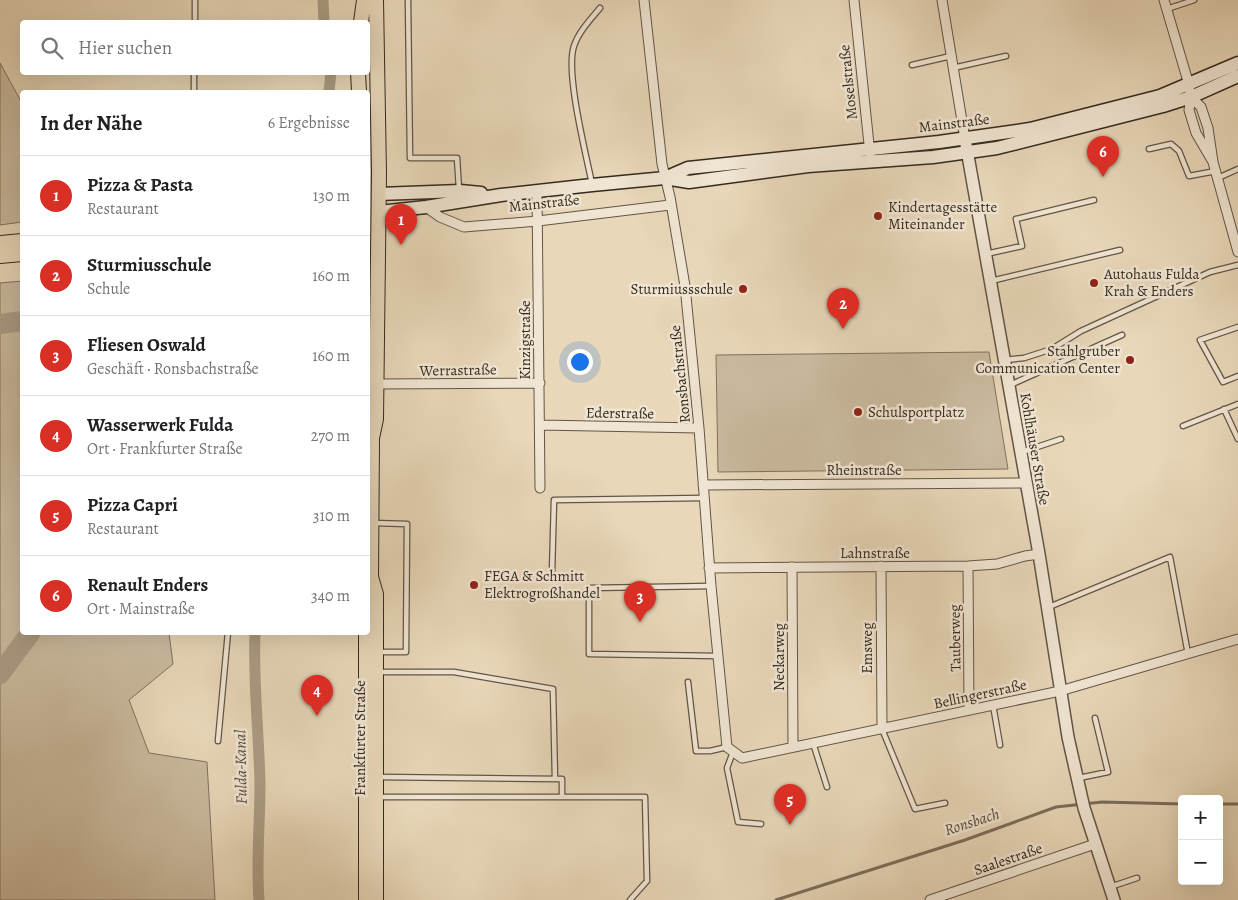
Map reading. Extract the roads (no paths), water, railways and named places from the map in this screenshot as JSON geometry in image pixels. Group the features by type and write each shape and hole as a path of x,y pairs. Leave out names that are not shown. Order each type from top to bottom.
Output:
{"main road":[{"path":"361,20 364,0"},
{"name":"Frankfurter Straße","path":"370,562 372,523 370,431 376,419 373,195 376,0"},
{"name":"Mainstraße","path":"870,155 967,152 1030,141 1163,106 1238,63"},
{"path":"358,75 359,90"},
{"name":"Mainstraße","path":"373,212 592,185 665,178 689,182 808,166 1030,129 1238,76"},
{"name":"Mainstraße","path":"373,195 460,191 501,195"},
{"path":"0,243 20,241"},
{"path":"0,256 20,254"},
{"name":"Frankfurter Straße","path":"370,584 376,594 371,652 371,797 376,900"},
{"name":"Frankfurter Straße","path":"367,635 371,652"},
{"name":"Frankfurter Straße","path":"366,900 371,797"}],"street":[{"name":"Ronsbachstraße","path":"644,0 658,134 685,286 699,428 711,586 730,750"},
{"name":"Moselstraße","path":"854,0 870,155"},
{"name":"Kohlhäuser Straße","path":"942,0 967,152 1039,554 1060,690 1083,804 1114,900"},
{"path":"1165,4 1189,90 1201,107 1208,128 1216,170 1234,227 1238,252"},
{"name":"Kinzigstraße","path":"537,191 540,488"},
{"name":"Mainstraße","path":"426,206 440,217 464,228 670,205"},
{"name":"Werrastraße","path":"376,384 540,383"},
{"name":"Ederstraße","path":"540,425 699,428"},
{"name":"Rheinstraße","path":"703,485 1026,483"},
{"name":"Lahnstraße","path":"710,568 968,566 998,564 1039,554"},
{"name":"Emsweg","path":"881,566 882,729"},
{"name":"Tauberweg","path":"968,566 969,710"},
{"name":"Neckarweg","path":"792,567 793,747"},
{"name":"Bellingerstraße","path":"730,750 742,758 993,705 1060,690 1238,639"},
{"name":"Saalestraße","path":"930,900 1095,844"}],"lane":[{"path":"195,20 196,0"},
{"path":"408,0 410,158 457,158 460,191"},
{"path":"1165,4 1194,0"},
{"path":"592,185 580,127 572,65 574,46 586,25 600,8"},
{"path":"912,65 951,56"},
{"path":"954,72 1006,56"},
{"path":"194,75 194,90"},
{"path":"1149,149 1171,144 1179,151 1189,176 1216,170 1238,169"},
{"path":"985,254 1022,246 1016,219 1094,200"},
{"path":"990,281 1120,250"},
{"path":"1004,360 1024,358 1052,349 1081,332 1210,272 1238,265"},
{"path":"1238,327 1200,340 1223,382 1238,376"},
{"path":"1008,386 1122,335"},
{"path":"1183,426 1238,404"},
{"path":"1224,409 1238,439"},
{"path":"1020,452 1062,439"},
{"path":"552,573 554,500 704,498"},
{"path":"371,652 406,652 407,524 372,523"},
{"path":"1047,607 1170,557 1188,654"},
{"path":"711,586 588,588 589,654 718,656"},
{"path":"218,741 228,635"},
{"path":"371,672 454,672 553,689 555,779"},
{"path":"688,682 696,751 730,750 726,768 738,822 761,824"},
{"path":"993,705 1000,745"},
{"path":"1077,778 1108,772 1095,718"},
{"path":"882,729 915,809 945,803"},
{"path":"812,743 828,787"},
{"path":"371,777 562,779 562,797"},
{"path":"371,797 645,797 647,881 630,900"},
{"path":"1109,887 1137,878"}],"waterway":[{"name":"Fulda-Kanal","path":"323,0 324,20"},
{"name":"Fulda-Kanal","path":"329,90 331,75"},
{"path":"0,324 20,321"},
{"path":"0,674 29,635"},
{"name":"Fulda-Kanal","path":"255,635 260,785 259,900"},
{"name":"Ronsbach","path":"776,900 965,840 1056,807 1102,802 1178,804"},
{"name":"Ronsbach","path":"1223,804 1238,804"}],"place":[{"name":"Renault Enders","path":"1103,177"},
{"name":"Kindertagesstätte Miteinander","path":"878,216"},
{"name":"Pizza & Pasta","path":"401,245"},
{"name":"Autohaus Fulda Krah & Enders","path":"1094,283"},
{"name":"Sturmiussschule","path":"743,289"},
{"name":"Sturmiusschule","path":"843,329"},
{"name":"Stahlgruber Communication Center","path":"1130,360"},
{"name":"Schulsportplatz","path":"858,412"},
{"name":"FEGA & Schmitt Elektrogroßhandel","path":"474,585"},
{"name":"Fliesen Oswald","path":"640,622"},
{"name":"Wasserwerk Fulda","path":"317,716"},
{"name":"Pizza Capri","path":"790,825"}]}
